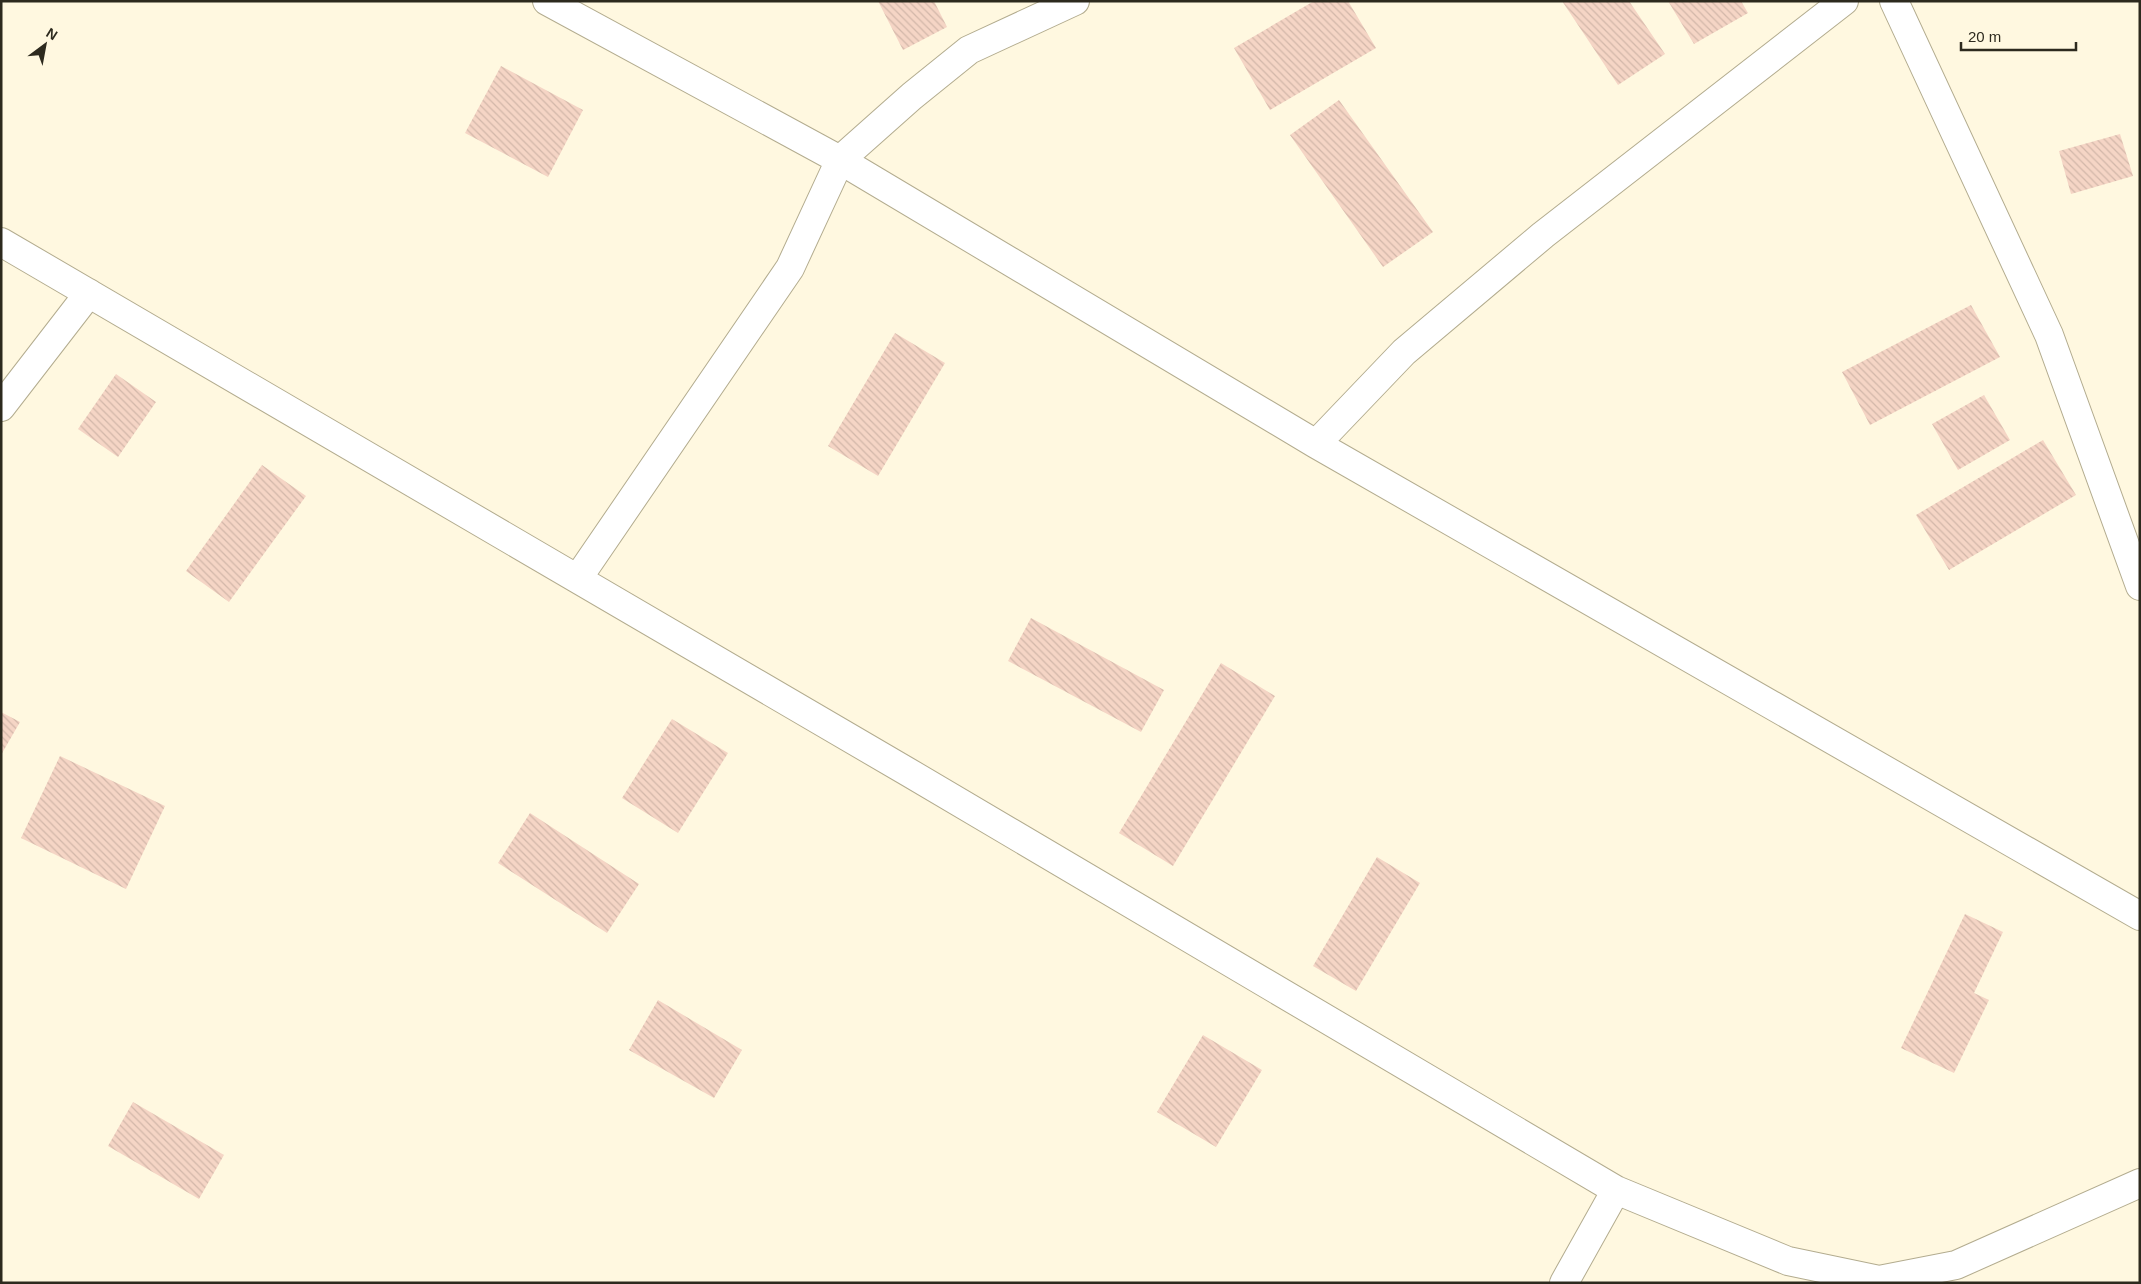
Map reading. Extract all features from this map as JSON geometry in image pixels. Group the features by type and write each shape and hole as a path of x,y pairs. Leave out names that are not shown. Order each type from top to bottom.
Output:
{"street":[{"path":"548,1 840,160 1316,444 2140,916"},
{"path":"578,578 790,268 840,160 912,96 969,50 1075,1"},
{"path":"1316,444 1404,352 1536,242 1844,1"},
{"path":"1894,1 2049,335 2140,586"},
{"path":"1,242 578,578 1616,1190 1788,1262 1879,1280 1956,1265 2140,1182"},
{"path":"1,407 89,293"},
{"path":"1564,1283 1616,1190"}],"building":[{"path":"878,1 934,1 947,27 903,50"},
{"path":"1314,1 1348,1 1376,48 1270,110 1234,48"},
{"path":"1562,1 1629,1 1665,54 1618,85"},
{"path":"1668,1 1741,1 1748,13 1694,44"},
{"path":"501,66 583,110 548,177 465,133"},
{"path":"1339,100 1433,232 1383,267 1290,135"},
{"path":"2120,134 2133,176 2071,194 2059,151"},
{"path":"1971,305 2000,357 1870,425 1842,372"},
{"path":"895,333 945,363 878,476 828,446"},
{"path":"116,374 156,402 118,457 78,429"},
{"path":"1984,395 2010,440 1958,470 1932,424"},
{"path":"2043,440 2076,495 1949,570 1916,515"},
{"path":"262,465 306,496 229,602 186,571"},
{"path":"1031,618 1164,690 1141,732 1008,661"},
{"path":"1221,663 1275,696 1173,866 1119,833"},
{"path":"1,712 20,722 1,755"},
{"path":"672,719 728,753 678,833 622,798"},
{"path":"60,756 165,806 126,889 21,838"},
{"path":"530,813 639,884 607,933 498,863"},
{"path":"1377,857 1420,883 1356,991 1313,966"},
{"path":"1965,914 2003,932 1974,993 1989,1000 1954,1073 1901,1048"},
{"path":"658,1000 742,1050 714,1098 629,1050"},
{"path":"1203,1035 1262,1070 1216,1147 1157,1112"},
{"path":"133,1102 224,1155 199,1199 108,1146"}]}
